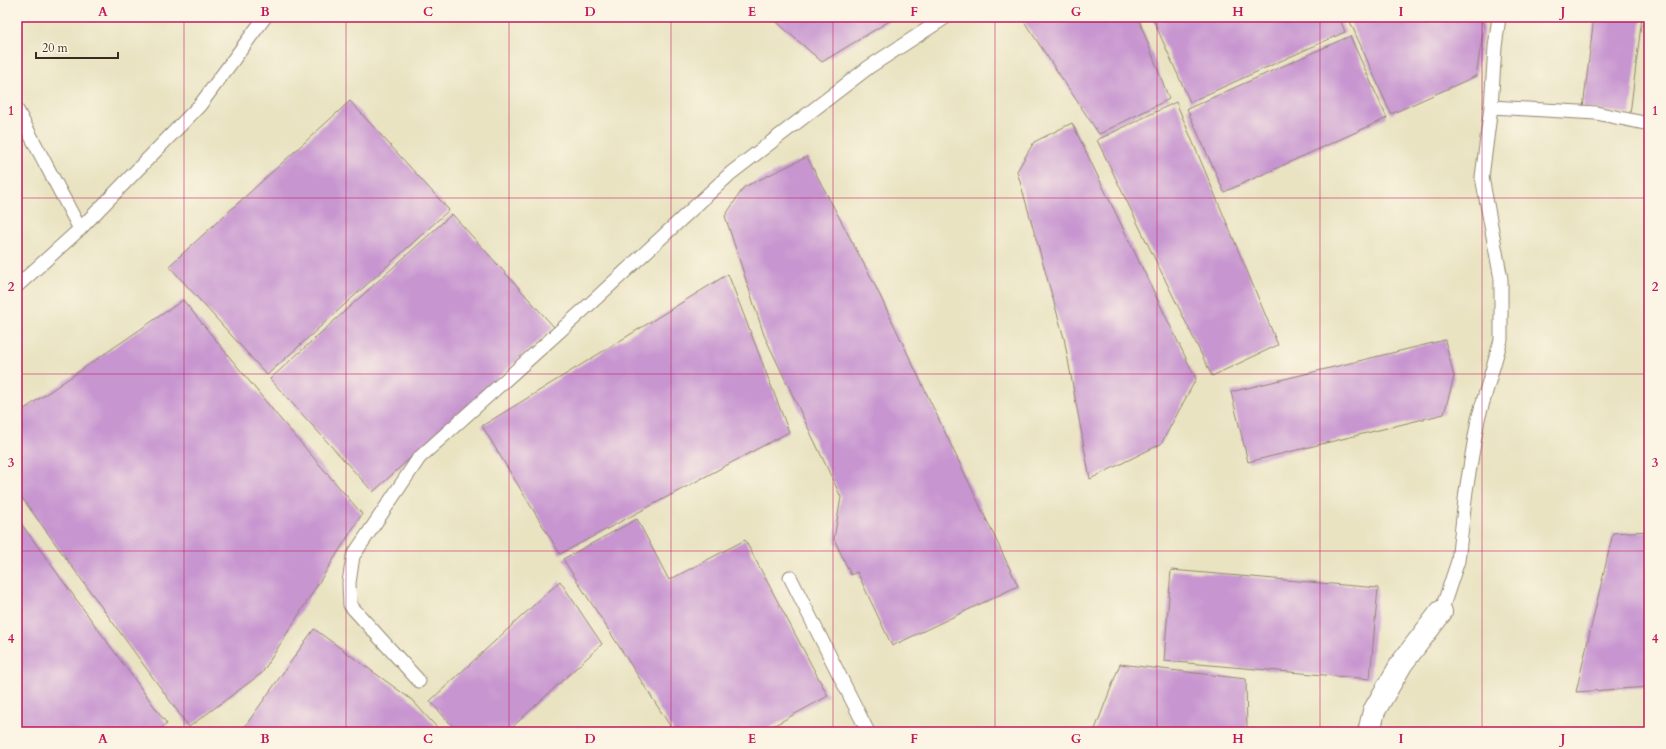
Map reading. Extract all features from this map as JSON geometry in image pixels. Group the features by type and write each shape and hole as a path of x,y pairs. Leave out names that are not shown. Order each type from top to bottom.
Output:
{"street":[{"path":"1369,732 1374,711 1402,663 1441,612"}],"lane":[{"path":"17,286 80,229 200,105 265,17"},
{"path":"419,681 350,605 349,583 353,556 419,458 592,303 731,173 869,67 946,17"},
{"path":"1441,612 1458,561 1466,491 1478,419 1501,340 1501,279 1482,177 1491,107 1495,47 1499,17"},
{"path":"1491,107 1596,113 1649,124"},
{"path":"17,110 80,229"},
{"path":"790,577 868,732"}],"building":[{"path":"771,17 896,17 822,62"},
{"path":"1021,17 1138,17 1169,99 1099,134"},
{"path":"1152,17 1339,17 1345,32 1190,102"},
{"path":"1348,17 1480,17 1484,26 1476,76 1391,114"},
{"path":"1594,17 1642,17 1630,114 1583,108"},
{"path":"1350,36 1387,118 1224,192 1187,109"},
{"path":"350,101 449,210 267,375 169,266"},
{"path":"1176,102 1278,345 1212,376 1097,140"},
{"path":"1072,123 1196,379 1161,444 1090,479 1064,338 1017,171 1034,142"},
{"path":"807,157 874,283 1018,586 892,646 857,572 851,575 834,539 841,497 764,335 725,216 744,187"},
{"path":"452,214 554,327 373,492 270,379"},
{"path":"728,274 789,432 560,554 482,426"},
{"path":"183,300 276,414 362,514 262,673 189,727 17,491 17,414"},
{"path":"1445,340 1454,377 1444,414 1248,462 1231,392"},
{"path":"17,518 167,724 156,732 17,732"},
{"path":"637,519 669,580 745,540 828,696 762,732 674,732 563,559"},
{"path":"1649,531 1649,687 1576,692 1613,533"},
{"path":"1171,570 1378,588 1370,679 1164,661"},
{"path":"560,581 602,644 507,732 458,732 430,701"},
{"path":"314,629 412,700 441,732 241,732"},
{"path":"1120,664 1246,679 1247,732 1094,732"}]}
